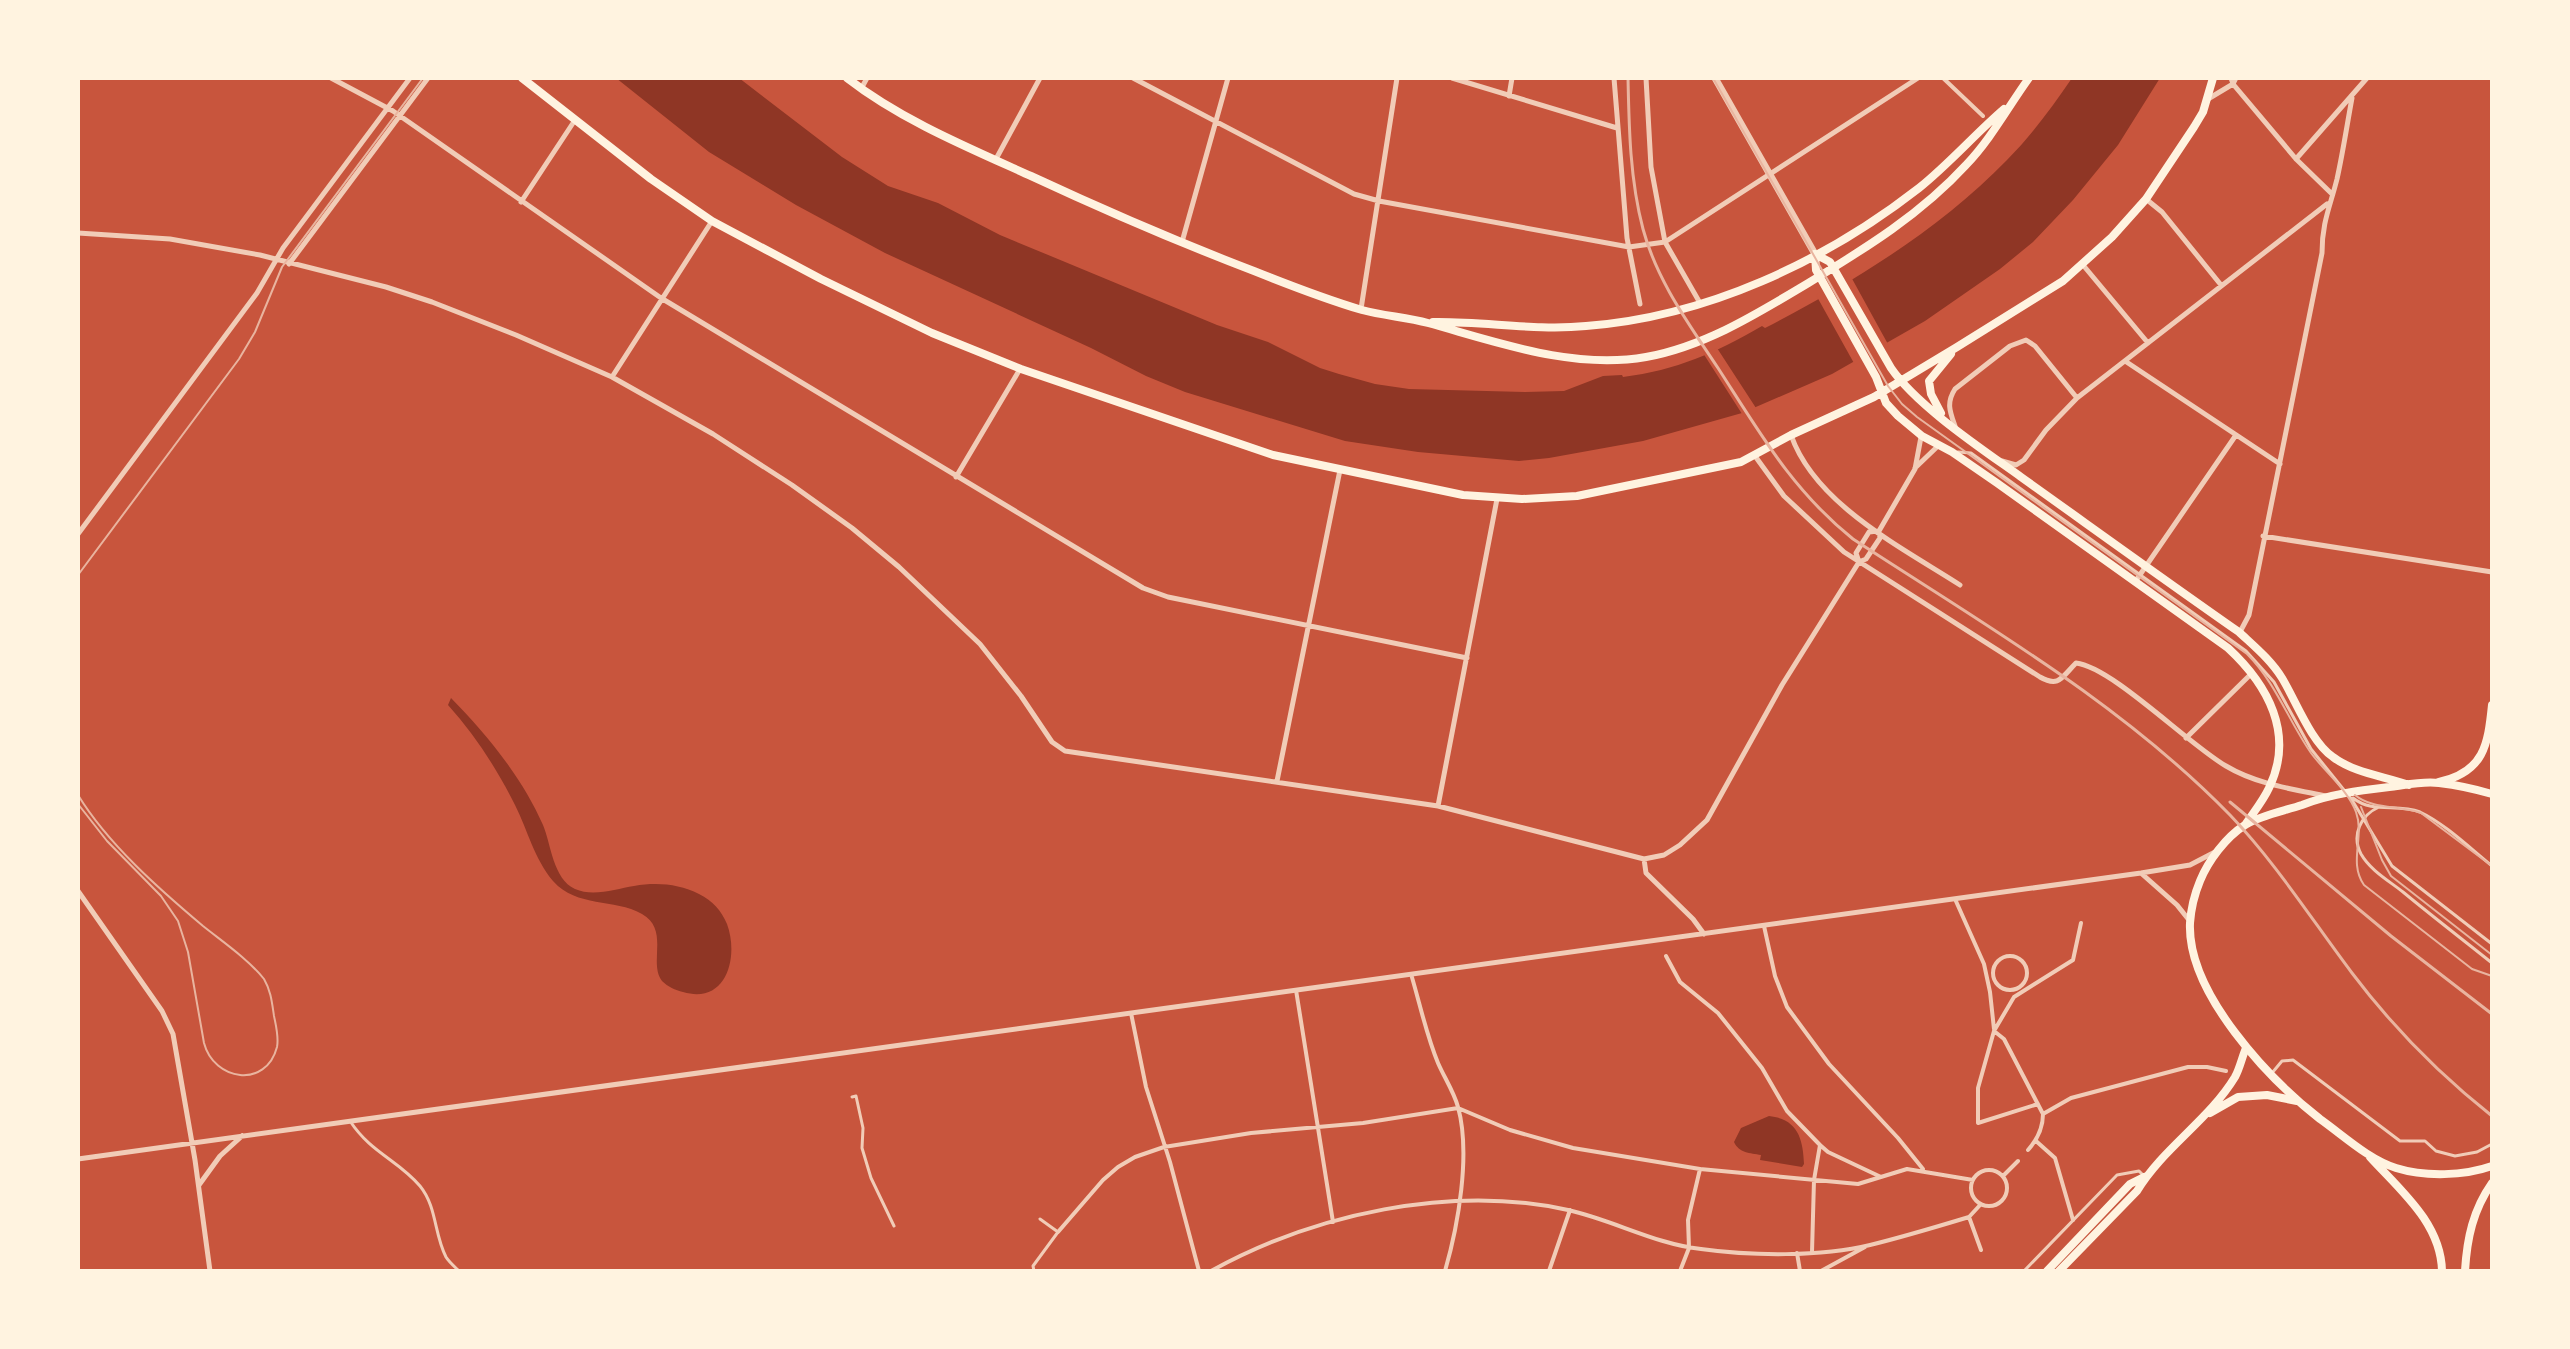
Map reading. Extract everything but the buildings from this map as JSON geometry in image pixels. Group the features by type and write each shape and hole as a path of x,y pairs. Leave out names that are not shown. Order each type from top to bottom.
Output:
{"main road":[{"path":"522,78 651,179 712,221 932,333 1021,369 1273,455 1463,495 1497,499 1577,496 1727,466 1755,456 1791,435 1882,392 2063,281 2083,265 2146,199 2194,127 2213,78"},
{"path":"847,78 911,118 996,160 1182,243 1294,287 1361,309 1425,322 1508,345 1598,360 1645,357 1705,340 1786,296 1878,240 1926,204 1967,164 1996,128 2029,78"},
{"path":"1425,322 1582,327 1643,319 1700,303 1776,274 1867,225 1919,187 2007,107"},
{"path":"1815,254 1830,262 1900,381 2141,574 2253,672 2269,699 2279,740 2271,785 2245,825 2219,849 2203,873 2190,923 2196,957 2205,983 2246,1048 2297,1101 2367,1154 2420,1212 2437,1242 2442,1271"},
{"path":"1815,254 1816,270 1876,377 1889,407 1922,436 2239,632 2281,676 2329,755 2350,768 2409,785"},
{"path":"1945,419 1931,394 1929,381 1957,347"},
{"path":"2245,825 2327,796 2437,782 2458,775 2481,757 2488,741 2492,705"},
{"path":"2437,782 2492,794"},
{"path":"2059,1271 2206,1115 2234,1079 2246,1048"},
{"path":"2206,1115 2238,1097 2267,1095 2297,1101"},
{"path":"2367,1154 2396,1168 2425,1173 2460,1173 2492,1166"},
{"path":"2047,1271 2130,1184 2145,1177"},
{"path":"2465,1271 2469,1230 2478,1204 2492,1183"}],"street":[{"path":"331,78 400,116 661,298 1143,588 1168,597 1467,658"},
{"path":"78,534 257,293 275,260 410,78"},
{"path":"289,264 428,78"},
{"path":"861,89 867,78"},
{"path":"996,160 1040,78"},
{"path":"1133,78 1354,194 1629,247 1665,242 1918,78"},
{"path":"1182,243 1228,78"},
{"path":"1361,309 1397,78"},
{"path":"1452,78 1617,128"},
{"path":"1509,96 1512,78"},
{"path":"1614,78 1629,247 1640,304"},
{"path":"1646,78 1651,167 1665,242 1700,303"},
{"path":"1715,78 1815,254"},
{"path":"1943,78 1983,116"},
{"path":"2296,159 2367,78"},
{"path":"2207,100 2233,80 2296,159 2332,194"},
{"path":"2239,632 2249,615 2322,253 2322,232 2337,178 2352,98"},
{"path":"521,202 575,120"},
{"path":"2146,199 2162,212 2221,285"},
{"path":"1999,461 2016,465 2024,460 2046,430 2077,398 2328,204"},
{"path":"612,377 712,221"},
{"path":"78,233 170,239 260,255 408,293 612,377 713,434 852,528 899,567 980,644 1052,742 1065,751 1438,806 1644,859 1664,855 1707,820 1782,685 1859,562 1866,559 1880,538 1879,531 1915,469 1939,445"},
{"path":"2083,265 2148,343"},
{"path":"1955,427 1948,408 1955,389 2010,346 2026,340 2035,346 2077,398"},
{"path":"2125,361 2280,464"},
{"path":"956,477 1021,369"},
{"path":"1791,435 1798,455 1838,502 1960,585"},
{"path":"2141,574 2236,435"},
{"path":"1915,469 1918,442 1922,436"},
{"path":"1755,456 1784,496 1813,525 1859,562 2051,683 2057,682 2076,663 2086,664 2227,767 2271,785 2327,796"},
{"path":"1277,781 1340,470"},
{"path":"1438,806 1497,499"},
{"path":"1859,562 1856,553 1869,532 1879,531"},
{"path":"2263,536 2492,572"},
{"path":"2186,738 2253,672"},
{"path":"78,1159 2141,873 2190,865 2219,849"},
{"path":"1644,859 1646,873 1704,934"},
{"path":"2141,873 2177,905 2190,923"},
{"path":"78,891 162,1011 173,1034 210,1271"},
{"path":"1955,899 1968,924 1986,976 1994,1031 2004,1039 2043,1114 2036,1141 2028,1150"},
{"path":"2038,1104 1978,1123 1978,1088 1994,1031 2014,997 2019,991 2025,982 2028,971 2019,957 2007,955 1994,966 1993,975 2000,987 2019,991 2073,960 2081,923"},
{"path":"1764,926 1775,976 1787,1007 1829,1064 1924,1170"},
{"path":"1666,956 1680,982 1718,1013 1762,1068 1787,1111 1804,1129 1828,1152 1881,1177"},
{"path":"1411,974 1429,1039 1458,1108 1463,1152 1461,1200 1445,1271"},
{"path":"1986,976 1993,975"},
{"path":"1296,990 1333,1222"},
{"path":"1131,1013 1143,1075 1199,1271"},
{"path":"2043,1114 2071,1098 2188,1067 2226,1071"},
{"path":"1058,1232 1118,1167 1164,1147 1251,1133 1363,1123 1458,1108 1510,1130 1573,1148 1700,1169 1858,1184 1907,1169 1973,1180"},
{"path":"198,1186 213,1164 242,1136"},
{"path":"2036,1141 2055,1158 2073,1220"},
{"path":"1812,1252 1814,1180 1820,1145"},
{"path":"2003,1177 2018,1161"},
{"path":"1680,1271 1689,1248 1688,1220 1700,1169"},
{"path":"1987,1170 1998,1173 2007,1187 2001,1201 1991,1206 1981,1204 1971,1191 1973,1180 1987,1170"},
{"path":"1211,1271 1249,1252 1333,1222 1423,1204 1461,1200 1518,1201 1570,1210 1689,1248 1797,1253 1867,1246 1969,1217 1981,1204"},
{"path":"1549,1271 1570,1210"},
{"path":"1969,1217 1981,1250"},
{"path":"1821,1271 1867,1246"},
{"path":"1797,1253 1800,1271"}],"lane":[{"path":"1952,452 1971,453 2226,634 2256,660 2280,692 2311,749 2346,792 2392,866 2492,944"},
{"path":"2346,792 2364,806 2409,809 2425,815 2492,866"},
{"path":"2379,807 2363,819 2359,828 2357,843 2360,853 2367,862 2492,963"},
{"path":"2270,1075 2282,1061 2293,1060 2400,1141 2425,1141 2436,1151 2455,1156 2477,1152 2492,1144"},
{"path":"852,1097 856,1096 863,1128 862,1148 871,1178 894,1226"},
{"path":"350,1121 367,1143 419,1185 435,1217 446,1256 459,1271"},
{"path":"2024,1271 2117,1175 2139,1171 2145,1177"},
{"path":"1034,1271 1033,1266 1058,1232 1040,1219"}],"shaded area":[{"path":"616,78 739,78 842,157 888,186 938,203 1000,235 1217,325 1268,342 1320,368 1375,384 1409,389 1525,392 1564,391 1603,376 1623,377 1661,370 1712,352 1762,326 1765,328 1862,274 1953,209 2016,150 2072,78 2160,78 2118,145 2073,200 2033,242 1925,321 1832,374 1742,413 1643,441 1519,461 1418,452 1345,441 1185,392 1146,376 885,253 796,205 709,152"},
{"path":"451,698 490,742 525,790 543,825 557,869 568,884 589,892 668,885 699,894 716,906 727,924 731,950 726,975 719,985 698,994 669,987 658,974 657,937 650,921 631,909 573,895 553,881 493,765 448,705"},
{"path":"1769,1116 1787,1121 1797,1132 1803,1155 1802,1167 1760,1160 1761,1155 1745,1152 1736,1146 1734,1142 1741,1128"}],"pier":[{"path":"1850,275 1889,346 1855,365 1816,295"},
{"path":"1717,348 1758,411 1744,417 1703,353"}],"tram line":[{"path":"78,575 239,359 255,332 282,267 423,78"},
{"path":"1713,78 1888,386 1902,404 2247,654 2274,689 2311,753 2352,804 2359,831 2357,867 2364,885 2472,969 2492,976"},
{"path":"78,795 104,831 135,865 264,979 271,997 278,1039 271,1060 262,1069 240,1075 218,1066 210,1056 204,1043 188,952 178,921 161,896 107,841 78,804"},
{"path":"2355,795 2370,803 2421,813 2492,866"},
{"path":"2361,807 2391,876 2492,955"}],"railway":[{"path":"1628,78 1635,192 1649,248 1685,318 1763,438 1812,501 1853,539 2049,666 2097,700 2188,774 2263,852 2367,993 2435,1066 2492,1116"},
{"path":"2230,802 2391,936 2492,1014"}]}
